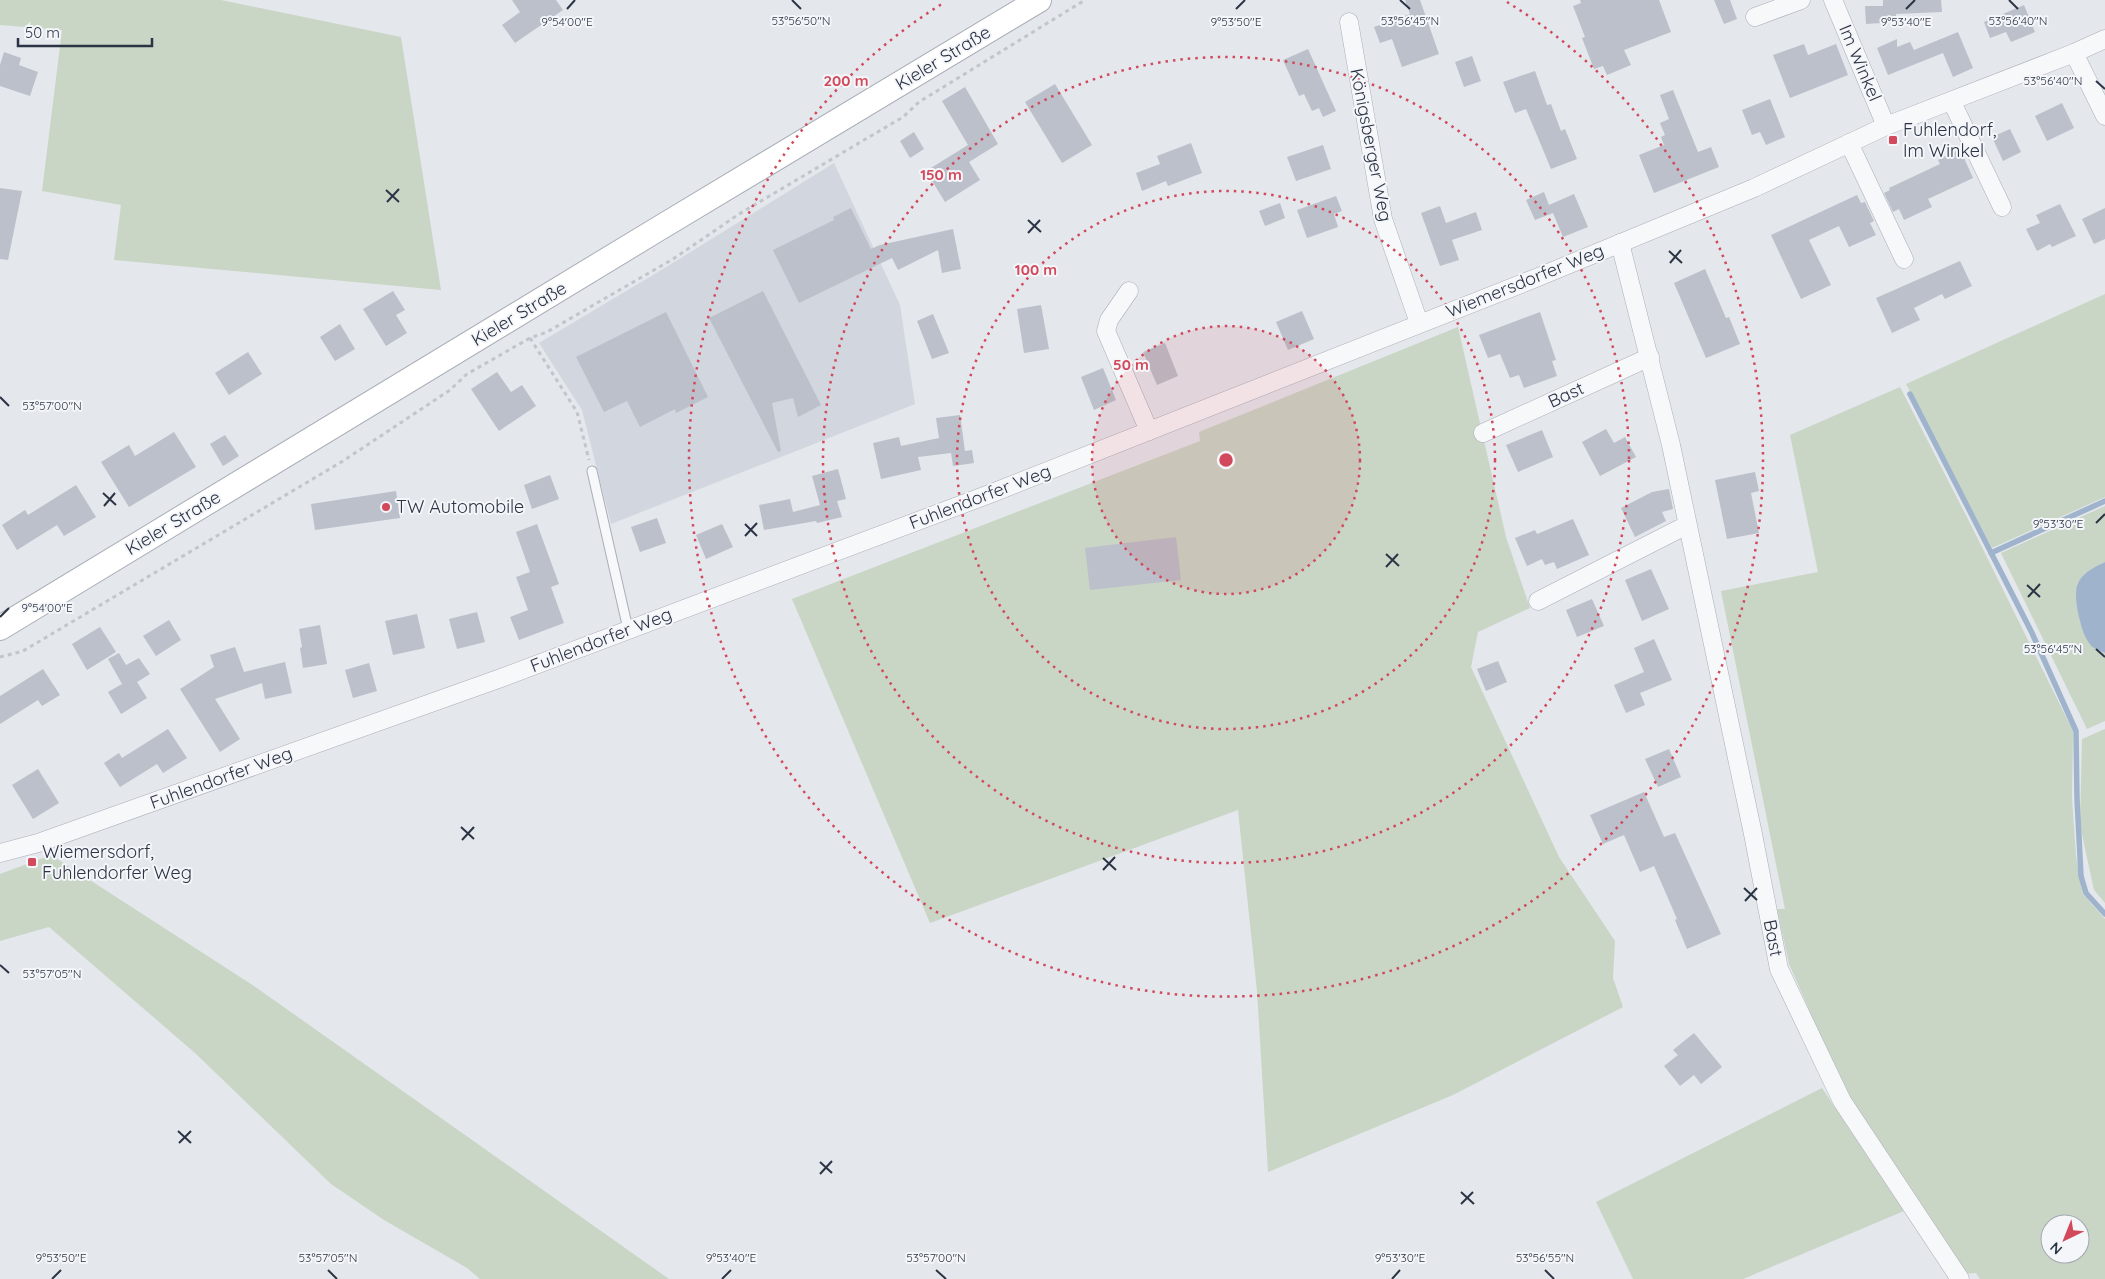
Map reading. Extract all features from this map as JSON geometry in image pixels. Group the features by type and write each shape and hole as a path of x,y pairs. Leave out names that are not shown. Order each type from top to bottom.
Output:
{"main road":[{"name":"Kieler Straße","path":"0,628 672,220 1039,0"}],"street":[{"path":"1755,17 1801,0"},
{"name":"Im Winkel","path":"1833,0 1886,126"},
{"name":"Königsberger Weg","path":"1349,22 1383,219 1419,323"},
{"name":"Wiemersdorfer Weg","path":"1198,413 1754,188 1886,126 1952,102 2105,39"},
{"path":"2074,53 2105,116"},
{"path":"1952,102 2002,207"},
{"path":"1849,143 1904,259"},
{"name":"Bast","path":"1620,243 1671,444 1753,834 1779,970 1842,1101 1960,1279"},
{"path":"1129,291 1108,320 1106,330 1149,431"},
{"name":"Bast","path":"1483,434 1650,357"},
{"name":"Fuhlendorfer Weg","path":"0,853 38,843 492,682 1198,413"},
{"path":"1538,601 1687,525"}],"lane":[{"path":"592,471 628,629"}],"path":[{"path":"0,657 23,651 334,466 450,390 467,374 530,338 547,332 673,259 738,214 903,117 919,102 1085,0"},
{"path":"530,338 577,412 592,471"}],"shaded area":[{"path":"834,163 900,305 915,404 611,524 582,410 539,343"}],"green space":[{"path":"0,0 221,0 401,37 441,290 114,260 121,205 42,191 62,30 0,25"},
{"path":"2105,294 2105,497 1992,548 1906,384"},
{"path":"1458,327 1506,537 1530,608 1478,632 1471,667 1559,857 1615,941 1613,978 1623,1007 1453,1095 1268,1172 1257,991 1238,810 930,923 792,599 1200,441 1199,432"},
{"path":"1900,387 2073,731 2072,798 2076,856 2083,894 2105,919 2105,1279 1980,1279 1976,1273 1962,1274 1847,1096 1789,964 1777,909 1785,909 1721,591 1818,572 1790,435"},
{"path":"2105,506 2105,562 2084,574 2077,584 2080,622 2095,649 2105,653 2105,721 2087,729 2001,553"},
{"path":"2105,729 2105,903 2094,890 2080,825 2082,739"},
{"path":"51,855 254,986 669,1279 480,1279 467,1268 384,1220 331,1184 195,1053 49,927 0,941 0,874"},
{"path":"1822,1088 1904,1211 1743,1279 1633,1279 1596,1202"}],"water":[{"path":"2105,562 2105,653 2092,647 2086,638 2078,614 2076,589 2083,576"}],"building":[{"path":"512,0 556,0 563,10 515,43 502,25 520,12"},
{"path":"1405,0 1420,0 1439,54 1402,67 1392,39 1380,43 1374,27 1410,14"},
{"path":"1580,0 1659,0 1671,32 1624,50 1631,65 1607,75 1603,66 1594,69 1582,38 1585,37 1573,6 1581,3"},
{"path":"1714,0 1730,0 1737,19 1724,24"},
{"path":"1883,0 1941,0 1942,12 1896,14 1896,22 1866,24 1865,6 1883,6"},
{"path":"2024,5 2035,32 2011,42 2006,32 1990,38 1984,22"},
{"path":"1958,32 1973,68 1953,77 1943,53 1888,75 1877,48 1897,39 1897,47 1910,42 1914,50"},
{"path":"1804,44 1808,55 1836,44 1848,75 1790,98 1773,55"},
{"path":"1308,49 1336,111 1323,117 1319,108 1312,111 1304,94 1299,96 1283,60"},
{"path":"4,52 21,58 19,65 38,72 30,96 0,86 0,65"},
{"path":"1472,56 1481,81 1464,87 1455,62"},
{"path":"1535,71 1547,105 1551,104 1561,131 1565,129 1577,159 1551,169 1526,109 1515,113 1503,82"},
{"path":"1055,84 1092,145 1062,163 1025,102"},
{"path":"965,87 998,144 969,162 980,180 945,202 926,171 968,145 942,101"},
{"path":"1673,90 1698,152 1711,147 1719,167 1654,193 1639,155 1664,145 1661,137 1665,135 1660,123 1669,119 1660,95"},
{"path":"1770,99 1785,137 1766,145 1760,132 1752,135 1742,110"},
{"path":"2062,103 2074,128 2047,141 2035,116"},
{"path":"2010,129 2021,152 2003,161 1992,137"},
{"path":"914,132 924,149 910,158 900,141"},
{"path":"1191,143 1202,173 1168,186 1166,181 1142,191 1136,173 1160,164 1157,156"},
{"path":"1323,145 1331,169 1296,181 1287,157"},
{"path":"1960,149 1973,178 1928,199 1932,207 1904,220 1899,209 1893,212 1884,193 1890,190 1889,188 1940,164 1938,160"},
{"path":"0,188 22,191 8,260 0,259"},
{"path":"1544,192 1549,205 1574,194 1588,227 1563,237 1553,213 1535,220 1526,200"},
{"path":"1857,195 1861,203 1865,202 1874,221 1870,223 1876,235 1849,247 1839,226 1809,240 1831,285 1801,299 1771,235"},
{"path":"1336,196 1342,211 1334,214 1338,227 1307,238 1297,210"},
{"path":"1280,203 1285,218 1265,226 1259,211"},
{"path":"2060,204 2076,236 2052,247 2050,244 2037,251 2026,229 2040,223 2036,215"},
{"path":"1440,206 1446,223 1476,212 1482,230 1452,240 1459,260 1440,266 1421,213"},
{"path":"851,208 871,249 880,245 953,229 961,269 942,273 938,250 898,270 892,258 799,303 773,250 834,220 833,217"},
{"path":"2105,208 2105,239 2094,244 2082,219"},
{"path":"1960,261 1972,286 1945,299 1942,294 1914,308 1920,320 1892,333 1876,298"},
{"path":"1705,269 1726,318 1729,317 1740,344 1706,358 1674,283"},
{"path":"393,291 405,310 396,315 407,333 386,346 363,309"},
{"path":"763,291 821,405 798,417 793,398 772,403 781,451 778,452 709,318"},
{"path":"1041,305 1049,349 1024,353 1017,309"},
{"path":"1302,311 1314,339 1288,350 1276,322"},
{"path":"666,312 708,397 676,413 675,409 640,427 627,401 604,412 576,357"},
{"path":"1540,312 1556,360 1552,361 1557,376 1524,388 1519,375 1510,378 1500,354 1488,358 1479,335"},
{"path":"933,314 949,353 932,359 917,321"},
{"path":"340,324 355,349 335,361 320,337"},
{"path":"1165,343 1178,376 1157,385 1143,352"},
{"path":"248,352 262,374 229,395 215,373"},
{"path":"1103,368 1116,400 1094,410 1081,377"},
{"path":"497,372 511,392 522,385 536,406 499,431 471,389"},
{"path":"960,415 965,451 972,450 974,463 953,466 951,453 918,457 921,470 881,479 873,443 899,437 901,446 939,438 936,418"},
{"path":"1606,429 1614,443 1625,437 1636,457 1600,476 1582,442"},
{"path":"1542,430 1553,457 1518,472 1506,445"},
{"path":"174,432 196,467 129,507 101,462 129,445 135,456"},
{"path":"225,435 239,456 223,466 210,444"},
{"path":"838,469 846,499 837,501 842,517 817,523 816,521 764,530 759,505 790,499 793,512 820,505 812,476"},
{"path":"1755,472 1759,491 1751,493 1759,533 1727,539 1715,480"},
{"path":"550,475 559,499 532,509 524,485"},
{"path":"76,485 96,517 64,536 57,525 17,550 2,525 25,510 28,515"},
{"path":"1669,489 1673,509 1662,512 1666,521 1635,537 1621,508 1652,492"},
{"path":"396,491 400,518 315,530 311,504"},
{"path":"657,518 666,543 640,552 631,527"},
{"path":"1573,519 1589,555 1557,569 1554,562 1545,565 1542,559 1527,566 1515,538 1535,530 1537,534"},
{"path":"537,524 559,584 551,587 564,623 519,640 510,617 528,610 516,577 530,572 516,532"},
{"path":"722,524 733,547 706,559 696,535"},
{"path":"1176,537 1181,580 1090,590 1085,548"},
{"path":"1651,569 1669,609 1642,621 1625,580"},
{"path":"1592,599 1604,626 1577,637 1566,610"},
{"path":"477,612 485,642 457,649 449,619"},
{"path":"417,614 425,648 393,655 385,621"},
{"path":"169,620 181,640 156,656 143,636"},
{"path":"320,625 327,664 303,668 299,629"},
{"path":"100,627 116,652 87,670 72,644"},
{"path":"1654,639 1672,680 1640,693 1645,705 1626,713 1614,685 1644,672 1634,648"},
{"path":"235,647 244,672 285,662 292,693 265,699 262,683 215,699 240,739 220,752 180,689 214,667 210,655"},
{"path":"119,653 126,665 139,658 150,674 137,682 147,698 121,714 108,692 122,684 108,659"},
{"path":"1498,661 1507,682 1486,691 1477,669"},
{"path":"369,663 377,691 353,698 345,670"},
{"path":"43,669 60,695 42,706 38,700 0,724 0,696"},
{"path":"168,729 187,758 163,773 157,764 120,787 104,763 119,753 122,758"},
{"path":"1669,749 1681,777 1658,787 1645,759"},
{"path":"38,769 59,803 33,819 12,785"},
{"path":"1644,792 1664,837 1675,833 1721,934 1687,949 1675,920 1677,919 1654,866 1640,872 1624,835 1603,844 1590,815"},
{"path":"1694,1033 1722,1067 1701,1084 1694,1075 1680,1086 1664,1066 1678,1055 1673,1050"}],"waterway":[{"path":"1910,394 2032,633 2076,731 2081,876 2086,893 2105,914"},
{"path":"1991,553 2105,501"}],"place":[{"name":"Fuhlendorf, Im Winkel","path":"1893,140"},
{"name":"TW Automobile","path":"386,507"},
{"name":"Wiemersdorf, Fuhlendorfer Weg","path":"32,862"}]}
